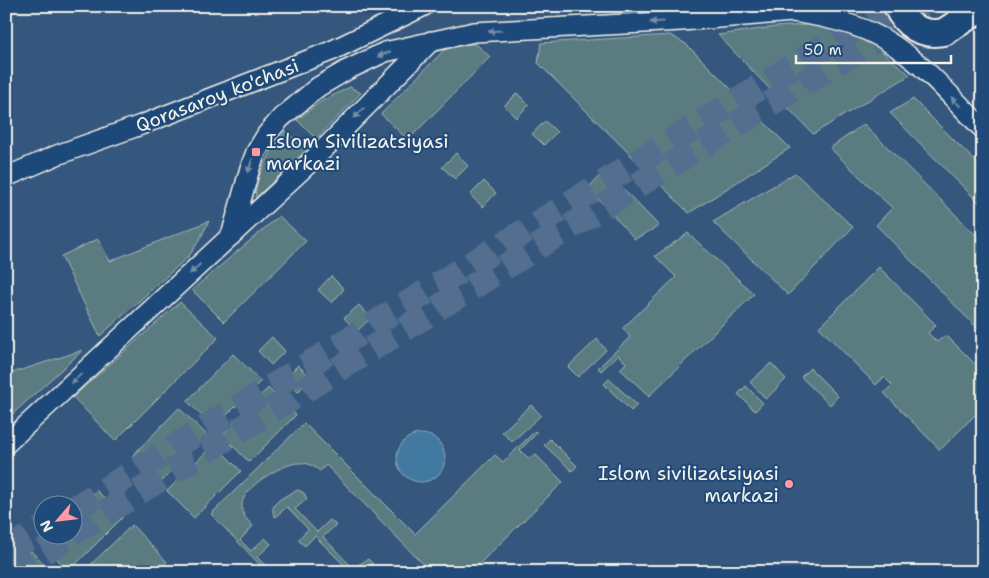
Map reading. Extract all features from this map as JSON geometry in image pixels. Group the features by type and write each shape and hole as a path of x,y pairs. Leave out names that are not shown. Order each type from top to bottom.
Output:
{"main road":[{"path":"897,6 912,27 922,32 937,34 944,32 983,8"}],"street":[{"name":"Qorasaroy ko'chasi","path":"6,177 58,155 142,125 331,51 424,6"},
{"path":"231,236 256,152 267,134 281,118 318,87 347,70 385,52 474,32 671,22 800,9 871,32 902,51 983,129"},
{"path":"6,444 318,155 431,41"}],"green space":[{"path":"833,23 874,45 910,75 813,134 718,35 775,27"},
{"path":"670,35 686,44 790,148 689,213 538,63 541,43"},
{"path":"460,44 476,44 490,57 408,140 381,114 444,50"},
{"path":"350,87 361,93 316,139 297,120 320,102"},
{"path":"517,93 529,105 516,118 504,106"},
{"path":"913,99 983,169 983,207 890,113"},
{"path":"545,121 557,132 544,145 532,134"},
{"path":"864,124 983,242 983,334 876,225 892,208 830,148"},
{"path":"286,131 306,150 256,198 258,181 265,163 275,145"},
{"path":"456,153 468,166 455,179 442,167"},
{"path":"605,170 659,226 635,239 588,188"},
{"path":"795,173 853,227 788,295 713,222"},
{"path":"484,181 496,193 483,207 470,195"},
{"path":"279,216 306,241 224,322 192,290"},
{"path":"209,221 189,256 100,336 61,256 98,239 110,261"},
{"path":"688,233 754,294 649,396 620,369 626,363 618,355 601,371 598,368 630,337 623,328 676,277 655,256"},
{"path":"879,267 936,325 928,333 937,342 946,335 983,372 983,407 940,450 884,393 892,385 884,377 876,385 819,327"},
{"path":"331,276 344,289 332,303 318,290"},
{"path":"180,302 218,338 115,441 73,397"},
{"path":"359,305 371,318 357,331 344,318"},
{"path":"272,337 285,351 271,365 258,351"},
{"path":"597,339 606,350 578,377 568,367"},
{"path":"83,350 6,420 6,375"},
{"path":"233,354 261,381 214,428 187,401"},
{"path":"771,363 786,379 766,399 750,382"},
{"path":"298,365 311,378 298,392 284,379"},
{"path":"810,368 838,396 830,405 801,377"},
{"path":"609,379 637,405 631,411 604,384"},
{"path":"746,386 763,403 755,411 738,394"},
{"path":"268,388 296,415 249,462 222,435"},
{"path":"531,405 541,415 512,442 502,432"},
{"path":"179,408 207,435 160,483 132,456"},
{"path":"304,423 415,534 495,455 503,462 535,431 537,433 520,450 529,459 535,454 563,482 471,572 431,572 326,465 320,471 304,463 291,464 273,472 256,484 248,491 242,505 243,514 253,526 240,540 251,551 265,538 271,544 257,557 271,572 267,572 211,514"},
{"path":"550,439 577,466 572,471 544,445"},
{"path":"214,444 241,471 194,518 167,491"},
{"path":"96,490 123,517 69,571 44,546 82,546 82,504"},
{"path":"298,490 304,493 307,499 295,509 317,532 330,520 336,525 323,537 353,568 368,559 373,564 364,572 346,572 349,570 315,536 305,546 298,540 308,529 287,507 275,517 273,508 279,500"},
{"path":"132,525 167,562 157,572 83,572"},
{"path":"31,551 53,572 11,572"}],"water":[{"path":"416,434 426,434 438,441 445,453 445,463 438,475 426,482 416,482 408,478 401,471 397,463 397,453 401,445 408,438"}],"tunnel":[{"path":"82,504 891,6"},
{"path":"82,527 929,6"},
{"path":"6,551 32,535"},
{"path":"10,572 53,546"}],"place":[{"name":"Islom Sivilizatsiyasi markazi","path":"256,152"},
{"name":"Islom sivilizatsiyasi markazi","path":"789,484"}]}
